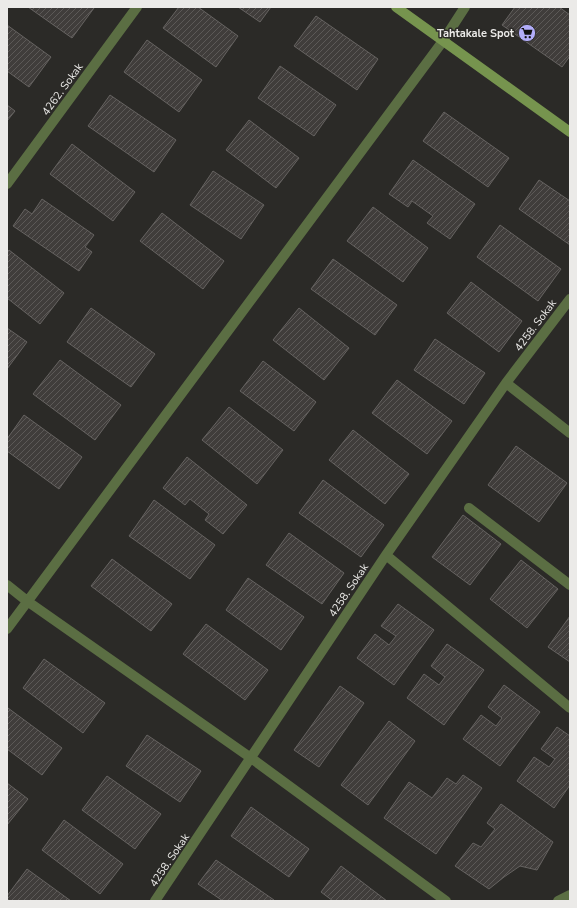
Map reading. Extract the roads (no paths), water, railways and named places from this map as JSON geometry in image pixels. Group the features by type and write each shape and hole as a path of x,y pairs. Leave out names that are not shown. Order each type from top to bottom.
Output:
{"street":[{"name":"4262. Sokak","path":"7,184 137,7"},
{"path":"396,7 570,132"},
{"path":"7,629 443,41 465,7"},
{"name":"4258. Sokak","path":"155,901 386,555 506,383 570,299"},
{"path":"506,383 570,433"},
{"path":"469,508 570,585"},
{"path":"386,555 570,708"},
{"path":"7,585 27,601 251,758 446,901"},
{"path":"558,901 570,895"}],"place":[{"name":"Tahtakale Spot","path":"527,33"}]}
